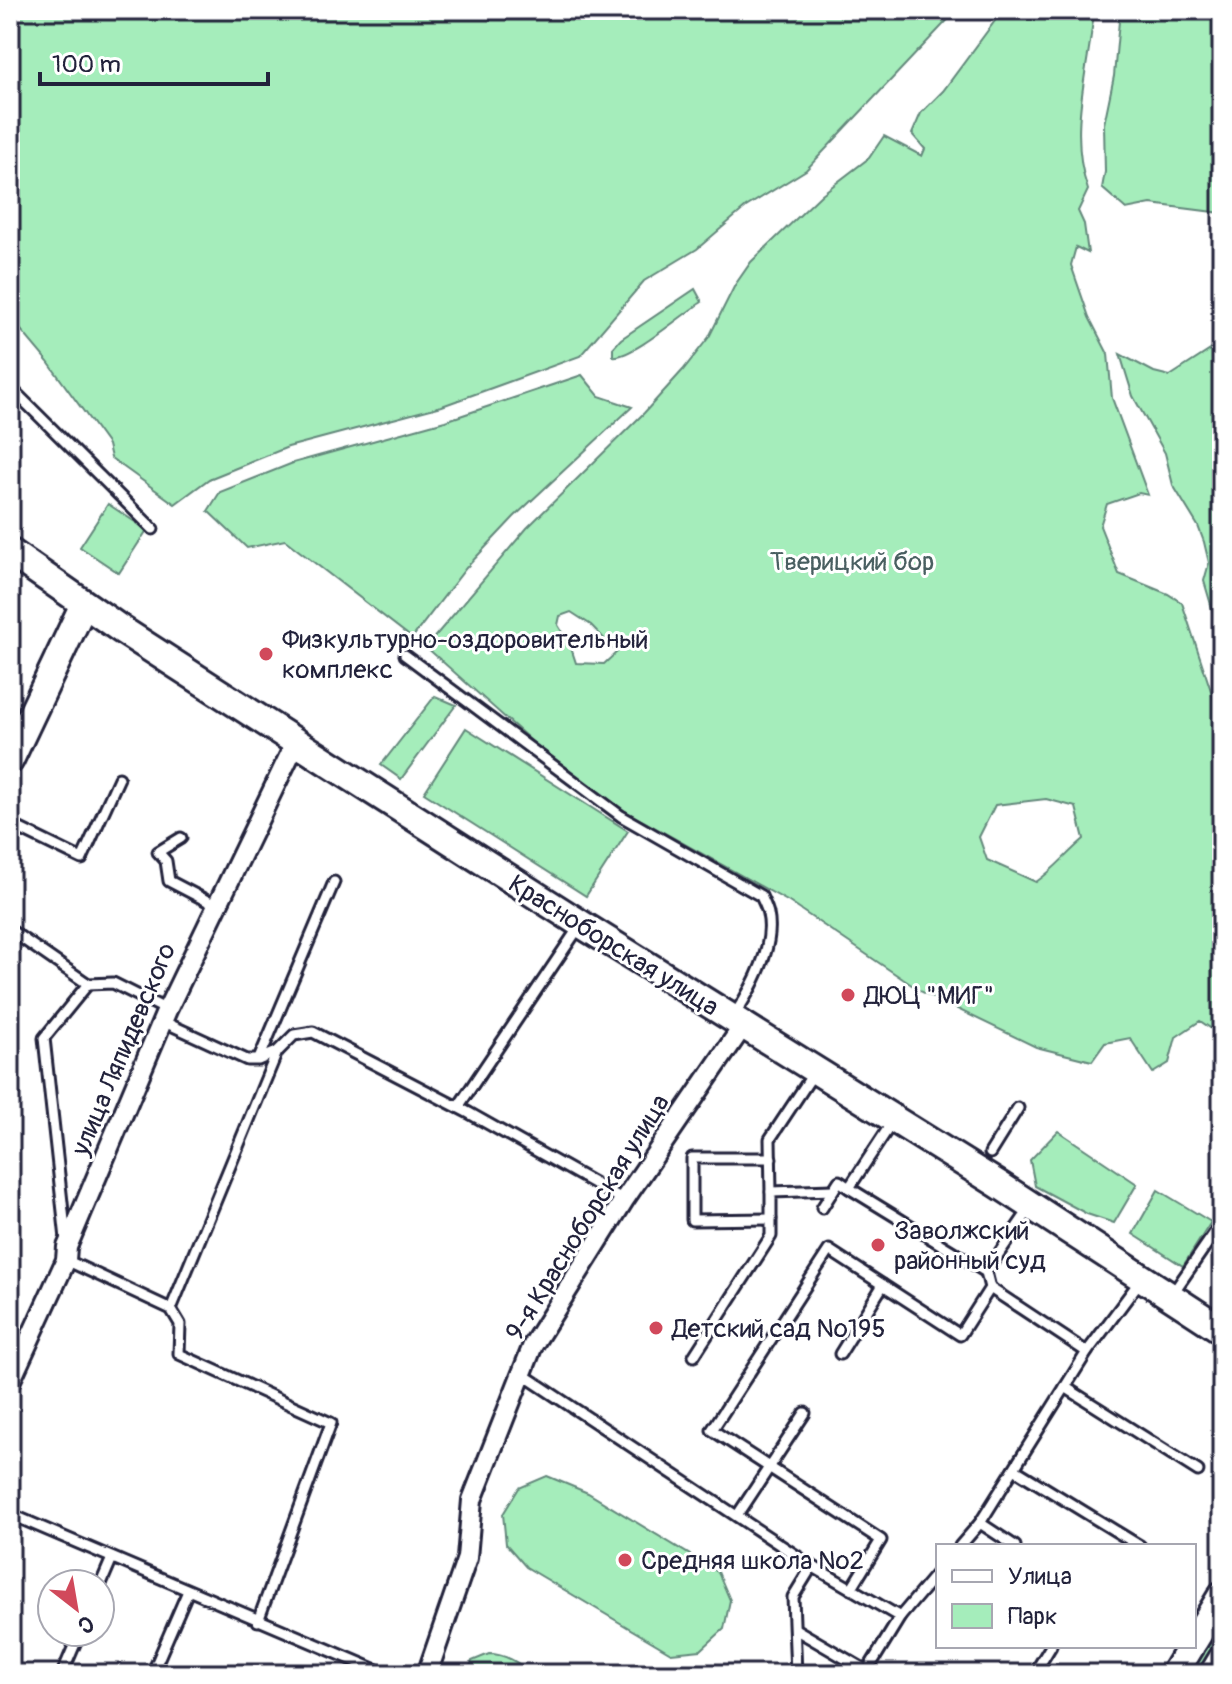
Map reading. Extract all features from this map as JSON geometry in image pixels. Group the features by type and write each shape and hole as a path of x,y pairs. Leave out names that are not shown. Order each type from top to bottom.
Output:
{"street":[{"name":"Красноборская улица","path":"10,552 296,742 1032,1206 1222,1330"},
{"path":"10,760 84,604"},
{"name":"улица Ляпидевского","path":"13,1369 66,1253 164,1015 296,742"},
{"name":"9-я Красноборская улица","path":"427,1674 467,1558 472,1500 533,1345 624,1200 743,1026"},
{"path":"1196,1637 1222,1595"},
{"path":"1174,1674 1190,1648"},
{"path":"1213,1674 1222,1659"}],"lane":[{"path":"10,387 153,529"},
{"path":"405,655 621,816 761,896 768,914 769,934 761,963 737,1011 732,1013 669,973 658,973"},
{"path":"10,824 82,859 119,778"},
{"path":"181,838 158,852 166,861 169,881 215,905"},
{"path":"258,1060 334,882"},
{"path":"458,1107 581,924"},
{"path":"10,930 88,984 113,983 247,1060 258,1060 277,1052 294,1035 313,1032 458,1107 624,1200"},
{"path":"88,984 44,1038 66,1253 171,1309 180,1324 179,1354 331,1423 258,1621"},
{"path":"171,1309 277,1052"},
{"path":"694,1356 771,1236 770,1139 815,1071"},
{"path":"990,1153 1018,1108"},
{"path":"849,1188 893,1119"},
{"path":"771,1158 692,1158 692,1220 771,1219"},
{"path":"822,1208 839,1181 986,1272 990,1288 1087,1352"},
{"path":"771,1192 833,1190"},
{"path":"986,1272 1032,1206"},
{"path":"1171,1296 1222,1222"},
{"path":"851,1589 881,1540 712,1430 829,1250 960,1335 990,1288"},
{"path":"962,1544 980,1523 1087,1352 1142,1278"},
{"path":"840,1354 883,1285"},
{"path":"522,1374 812,1566 900,1617"},
{"path":"1065,1387 1198,1471"},
{"path":"737,1516 805,1413"},
{"path":"1014,1469 1137,1544"},
{"path":"10,1514 386,1674"},
{"path":"980,1523 1012,1544"},
{"path":"108,1568 112,1558"},
{"path":"796,1674 793,1597 812,1566"},
{"path":"795,1629 870,1672 900,1617 936,1574"},
{"path":"152,1674 188,1591"},
{"path":"62,1674 73,1648"},
{"path":"1034,1674 1050,1648"}],"green space":[{"path":"10,10 957,10 806,170 746,207 697,249 644,281 580,356 442,406 288,447 209,479 175,504 111,458 108,445 48,362 10,317"},
{"name":"Тверицкий бор","path":"1003,10 1094,10 1079,122 1082,168 1088,190 1078,211 1084,224 1088,253 1076,247 1071,265 1089,317 1108,354 1112,398 1148,495 1139,493 1107,504 1100,526 1119,574 1182,603 1222,724 1222,1036 1200,1021 1176,1037 1169,1063 1153,1073 1130,1038 1105,1043 1092,1061 1036,1047 922,992 789,902 584,788 426,647 527,528 644,413 683,370 709,337 735,285 751,262 822,194 869,158 884,136 922,156 925,149 912,134 921,113 943,91","holes":["571,612 591,625 617,652 604,664 576,663 558,625 560,616","1046,799 1076,807 1084,839 1036,882 987,860 979,837 995,805"]},
{"path":"1120,10 1222,10 1222,213 1151,204 1126,209 1102,188 1105,172 1104,124 1114,76"},
{"path":"695,289 702,302 644,343 613,356 613,348 621,339"},
{"path":"1222,346 1222,642 1204,581 1209,563 1204,542 1173,485 1165,453 1133,396 1120,354 1154,372 1170,376"},
{"path":"582,375 599,396 632,407 514,517 466,568 412,638 285,540 247,548 208,511 220,492 293,463 445,421"},
{"path":"108,504 147,530 119,573 80,547"},
{"path":"435,696 456,705 401,779 381,765"},
{"path":"466,728 628,831 586,896 424,793"},
{"path":"1058,1131 1137,1184 1114,1223 1087,1214 1035,1186 1030,1160"},
{"path":"1158,1190 1211,1222 1183,1266 1133,1234"},
{"path":"547,1476 588,1493 718,1572 730,1600 724,1629 701,1650 671,1653 526,1567 506,1544 503,1514 519,1488"},
{"path":"1222,1620 1222,1639 1201,1674 1189,1674"},
{"path":"489,1654 511,1660 529,1674 467,1674 472,1661"}],"place":[{"name":"Физкультурно-оздоровительный комплекс","path":"266,654"},
{"name":"ДЮЦ \"МИГ\"","path":"848,995"},
{"name":"Заволжский районный суд","path":"878,1245"},
{"name":"Детский сад №195","path":"656,1328"},
{"name":"Средняя школа №2","path":"625,1560"}]}
